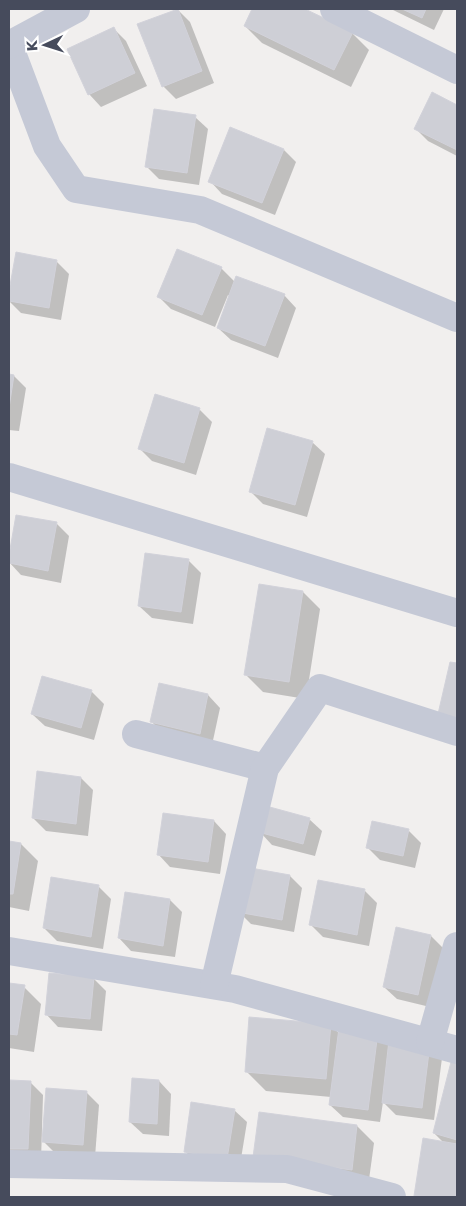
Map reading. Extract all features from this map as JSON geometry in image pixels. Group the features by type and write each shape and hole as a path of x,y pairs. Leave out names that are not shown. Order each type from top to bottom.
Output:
{"street":[{"path":"76,9 9,45 47,146 76,189 200,210 457,318"},
{"path":"334,9 457,70"},
{"path":"9,477 457,612"},
{"path":"214,985 265,768 320,688 457,732"},
{"path":"136,734 265,768"},
{"path":"430,1042 457,946"},
{"path":"9,951 235,988 457,1050"},
{"path":"9,1164 287,1169 392,1197"}],"building":[{"path":"178,9 202,71 162,87 137,24"},
{"path":"252,9 305,9 353,32 334,70 244,26"},
{"path":"402,9 426,9 422,18"},
{"path":"114,27 135,73 88,95 67,49"},
{"path":"432,92 457,105 457,150 414,129"},
{"path":"154,109 196,115 187,173 145,167"},
{"path":"230,127 284,149 262,203 208,182"},
{"path":"177,249 222,267 202,315 157,297"},
{"path":"16,252 57,260 49,308 9,301"},
{"path":"236,276 285,294 265,346 217,328"},
{"path":"9,374 14,375 9,408"},
{"path":"155,394 200,408 184,463 138,449"},
{"path":"267,428 313,441 295,505 249,492"},
{"path":"16,515 57,522 48,571 9,563"},
{"path":"145,553 189,559 181,612 138,606"},
{"path":"259,584 303,591 289,682 244,675"},
{"path":"450,662 457,663 457,719 438,714"},
{"path":"42,676 92,690 81,728 31,714"},
{"path":"159,683 208,694 200,734 150,722"},
{"path":"37,771 81,777 76,824 32,818"},
{"path":"266,806 310,818 303,844 258,832"},
{"path":"163,813 214,820 208,862 157,855"},
{"path":"372,821 409,829 403,856 366,848"},
{"path":"9,841 21,843 13,894 9,894"},
{"path":"245,867 290,875 282,920 237,912"},
{"path":"51,877 99,885 91,937 43,928"},
{"path":"318,880 365,889 357,935 309,925"},
{"path":"125,892 170,899 163,946 118,938"},
{"path":"396,927 431,935 418,995 383,987"},
{"path":"49,973 94,977 90,1019 45,1015"},
{"path":"9,983 25,985 17,1035 9,1034"},
{"path":"249,1017 331,1024 326,1079 245,1072"},
{"path":"339,1028 378,1032 368,1110 329,1105"},
{"path":"389,1040 430,1044 422,1108 382,1103"},
{"path":"452,1058 457,1059 457,1140 433,1133"},
{"path":"132,1078 159,1080 157,1124 129,1122"},
{"path":"9,1080 31,1081 28,1149 9,1149"},
{"path":"46,1088 87,1091 83,1145 42,1142"},
{"path":"191,1102 235,1109 227,1159 184,1152"},
{"path":"259,1112 357,1125 352,1170 253,1157"},
{"path":"423,1138 457,1144 457,1197 414,1196"}]}
